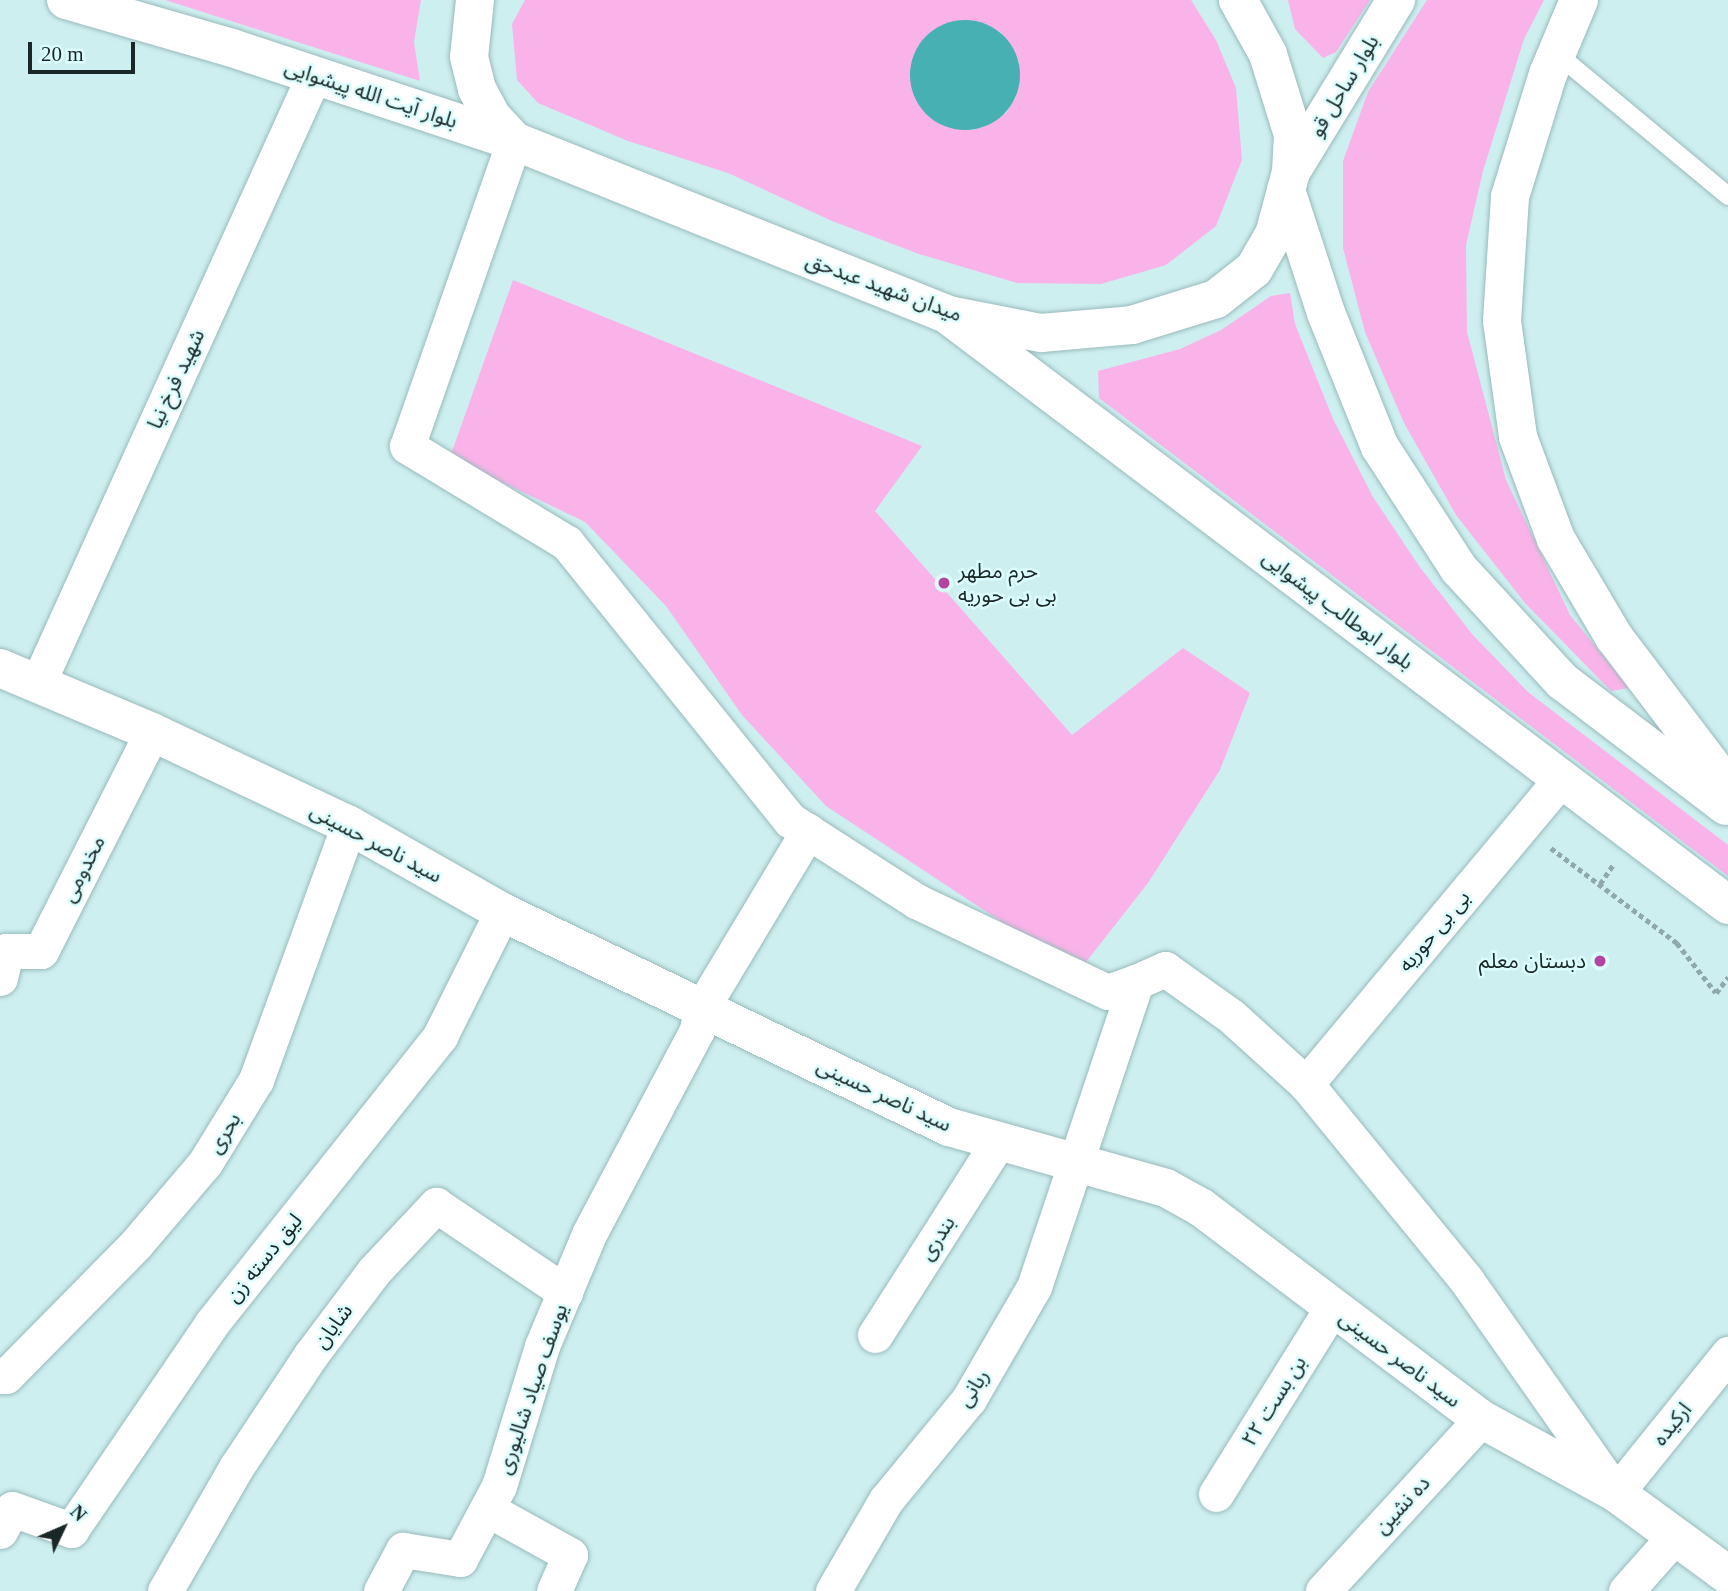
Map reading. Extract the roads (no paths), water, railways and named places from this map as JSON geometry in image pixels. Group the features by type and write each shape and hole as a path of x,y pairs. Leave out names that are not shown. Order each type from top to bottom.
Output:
{"main road":[{"name":"بلوار آیت الله پیشوایی","path":"66,0 314,75 514,141"},
{"name":"میدان شهید عبدحق","path":"475,0 469,57 477,89 492,117 514,141 948,315 1041,333 1132,325 1216,299 1254,269 1273,235 1289,181 1293,135 1268,54 1238,0"},
{"name":"بلوار ساحل قو","path":"1289,181 1396,0"},
{"path":"1579,0 1556,53 1510,197 1502,321 1518,437 1556,539 1614,637 1728,788"},
{"path":"1289,181 1326,313 1380,447 1459,569 1562,681 1728,807"},
{"name":"بلوار ابوطالب پیشوایی","path":"948,315 1728,905"},
{"name":"سید ناصر حسینی","path":"0,668 152,732 349,825 502,912 700,1011 948,1127 1072,1164 1166,1188 1202,1208 1480,1419 1616,1493 1728,1575"}],"street":[{"name":"شهید فرخ نیا","path":"38,683 314,75"},
{"path":"514,141 407,446 567,544 790,820 916,901 1108,992 1165,969 1231,1016 1306,1084 1467,1281 1616,1493"},
{"name":"مخدومی","path":"0,978 6,951 41,951 152,732"},
{"name":"بی بی حوریه","path":"1306,1084 1561,779"},
{"name":"بحری","path":"0,1376 6,1377 136,1244 205,1163 256,1080 349,825"},
{"name":"یوسف صیاد شالیوری","path":"381,1591 403,1550 460,1559 499,1486 542,1346 589,1234 697,1030 700,1011 808,831"},
{"name":"لیق دسته زن","path":"0,1531 12,1509 71,1530 212,1323 440,1036 502,912"},
{"name":"ربانی","path":"833,1591 886,1500 969,1399 1034,1287 1072,1164 1093,1114 1136,982"},
{"name":"بندری","path":"875,1335 998,1142"},
{"name":"شایان","path":"164,1591 237,1465 310,1356 374,1271 436,1205 565,1292"},
{"name":"بن بست ۲۲","path":"1216,1494 1332,1308"},
{"name":"ارکیده","path":"1616,1493 1728,1354"},
{"name":"ده نشین","path":"1323,1591 1480,1419"},
{"path":"487,1509 570,1555 554,1591"},
{"path":"1626,1591 1674,1537"}],"lane":[{"path":"1556,53 1728,196"}],"water":[{"path":"965,20 986,24 1004,36 1016,54 1020,75 1016,96 1004,114 986,126 965,130 944,126 926,114 914,96 910,75 914,54 926,36 944,24"}],"place":[{"name":"حرم مطهر بی بی حوریه","path":"944,583"},
{"name":"دبستان معلم","path":"1600,961"}]}
